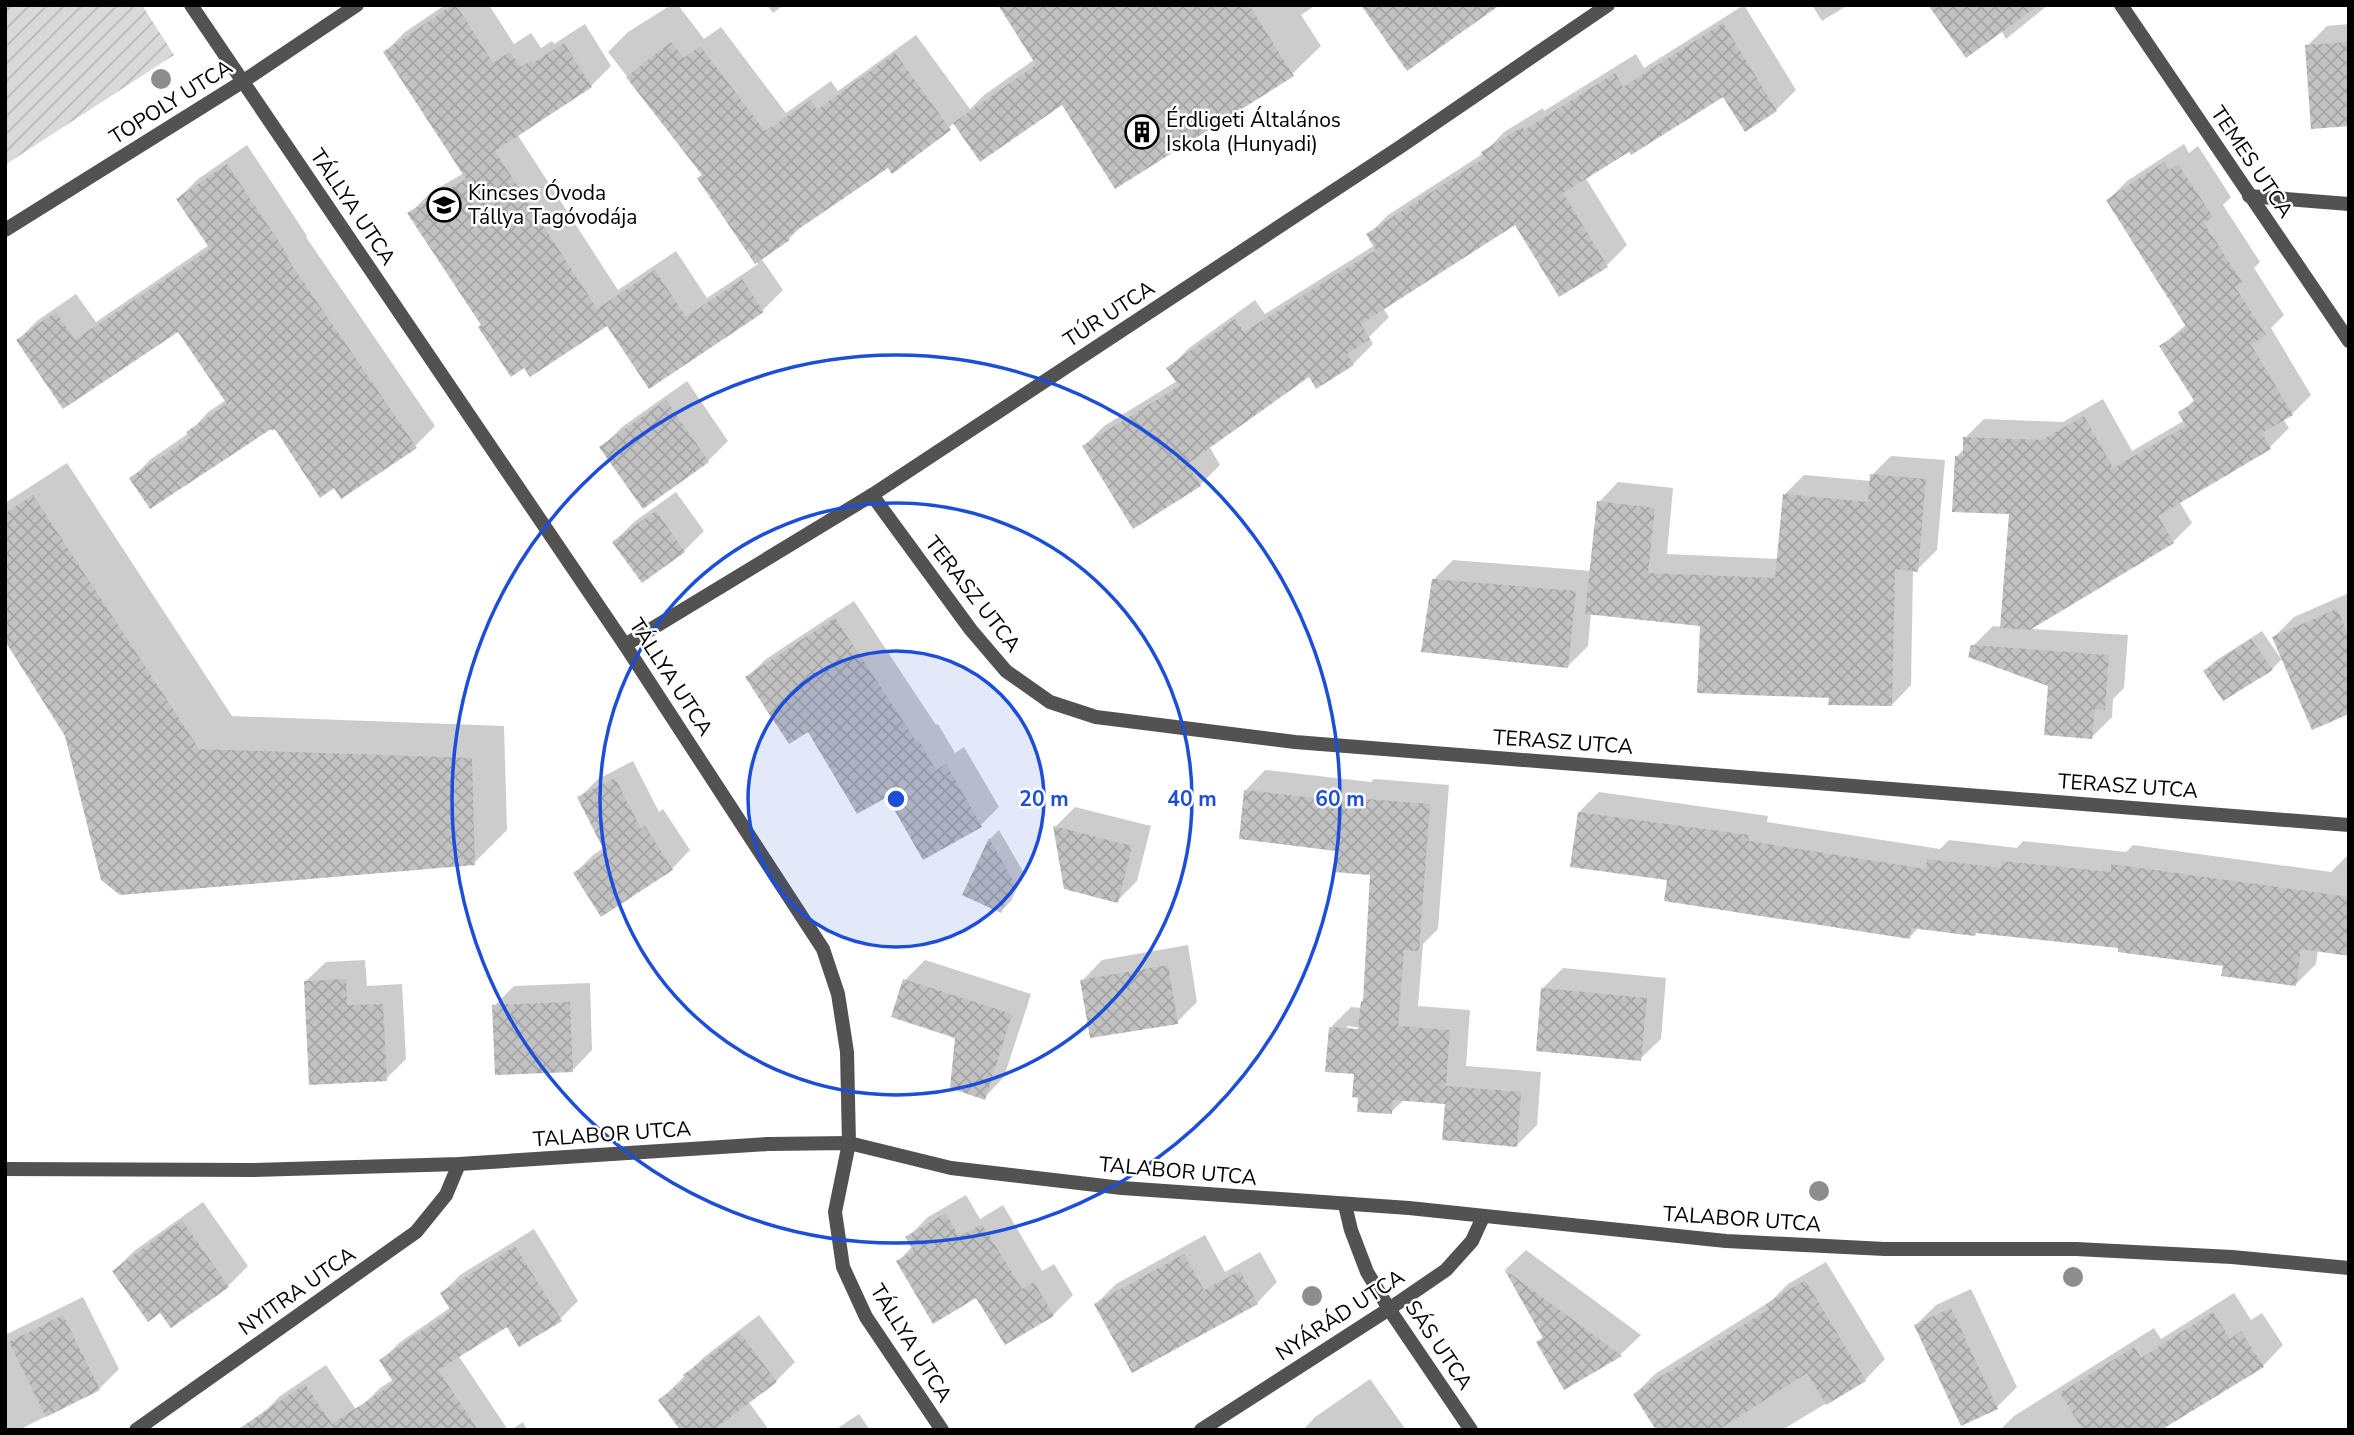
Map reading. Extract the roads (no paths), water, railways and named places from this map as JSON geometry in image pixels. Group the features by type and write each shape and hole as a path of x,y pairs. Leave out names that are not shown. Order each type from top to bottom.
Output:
{"street":[{"name":"TÁLLYA UTCA","path":"191,5 625,645 823,949 838,994 847,1052 849,1143 835,1212 843,1267 866,1317 942,1430"},
{"name":"TOPOLY UTCA","path":"5,230 242,82 357,5"},
{"name":"TÚR UTCA","path":"625,645 873,495 1400,147 1608,5"},
{"name":"TEMES UTCA","path":"2121,5 2349,341"},
{"path":"2249,196 2349,204"},
{"name":"TERASZ UTCA","path":"873,495 971,630 1006,671 1051,702 1096,717 1295,742 2349,825"},
{"name":"TALABOR UTCA","path":"5,1169 254,1170 459,1164 768,1144 849,1143 951,1168 1122,1188 1409,1208 1726,1241 1885,1249 2089,1250 2232,1256 2349,1268"},
{"name":"NYITRA UTCA","path":"136,1430 416,1233 446,1195 459,1164"},
{"name":"SÁS UTCA","path":"1345,1205 1367,1272 1471,1430"},
{"name":"NYÁRÁD UTCA","path":"1201,1430 1446,1270 1472,1241 1483,1217"}],"place":[{"name":"Érdligeti Általános Iskola (Hunyadi)","path":"1142,132"},
{"name":"Kincses Óvoda Tállya Tagóvodája","path":"444,205"}]}
